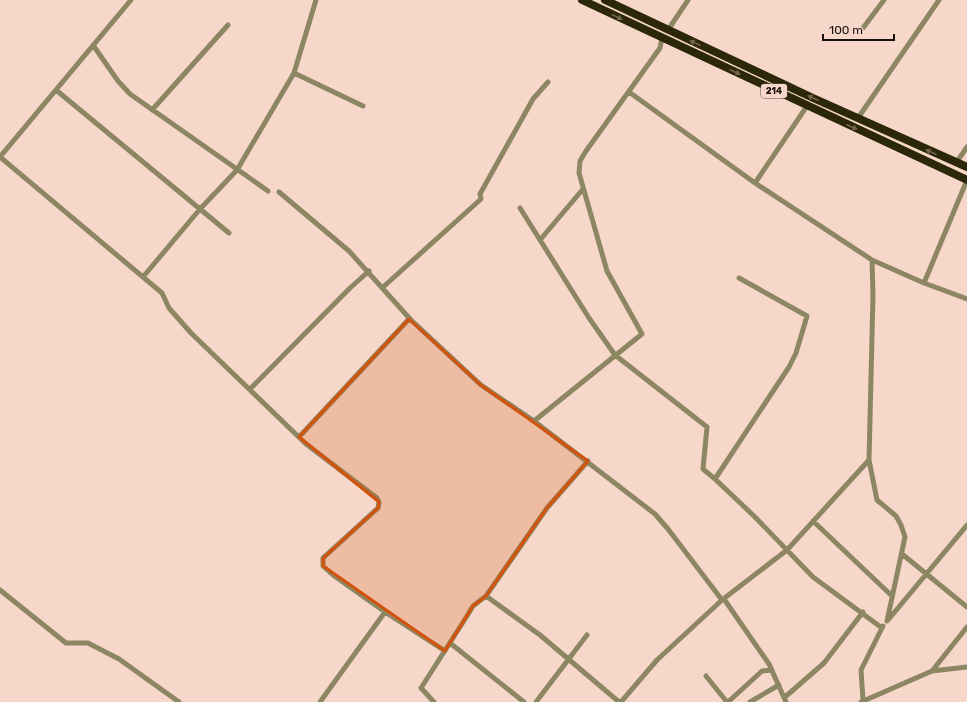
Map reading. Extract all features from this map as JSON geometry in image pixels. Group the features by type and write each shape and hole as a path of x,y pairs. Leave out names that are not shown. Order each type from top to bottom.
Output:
{"highway":[{"name":"214","path":"582,0 967,180"},
{"name":"214","path":"605,0 615,2 668,30 967,167"}],"street":[{"path":"131,0 0,157 162,293 169,308 191,333 299,437 377,498 379,502 378,508 323,558 323,566 333,575 385,612 445,651"},
{"path":"143,277 200,209 237,170 294,74 316,0"},
{"path":"668,30 688,0"},
{"path":"863,28 884,0"},
{"path":"858,118 939,0"},
{"path":"152,110 228,25"},
{"path":"534,421 642,334 607,270 579,173 580,161 660,48 662,38"},
{"path":"93,45 118,81 130,94 268,191"},
{"path":"294,74 363,106"},
{"path":"382,288 481,199 480,194 533,99 548,82"},
{"path":"56,90 229,233"},
{"path":"629,92 755,183 872,260 924,283 967,299"},
{"path":"755,183 807,106"},
{"path":"956,163 967,147"},
{"path":"924,283 967,180"},
{"path":"540,240 583,189"},
{"path":"279,192 349,251 409,319 481,385 534,421 588,461 655,514 723,600 772,670 786,700 824,663 863,612"},
{"path":"520,208 589,318 615,355 707,427 703,469 755,517 813,576 863,612 882,628"},
{"path":"872,260 873,294 869,460 877,500 896,516 903,529 905,542 887,621"},
{"path":"250,389 350,288 369,272"},
{"path":"715,479 789,367 796,353 806,316 739,278"},
{"path":"299,437 409,319"},
{"path":"486,596 518,617 620,702 657,660 723,600 787,550 869,460"},
{"path":"434,702 421,688 473,606 486,596 547,508 588,461"},
{"path":"813,521 892,596"},
{"path":"967,525 882,628 861,670 862,701 932,670 967,667"},
{"path":"902,554 967,607"},
{"path":"0,590 66,643 88,643 119,659 179,702"},
{"path":"320,702 385,612"},
{"path":"932,670 967,628"},
{"path":"536,702 587,636"},
{"path":"450,643 524,702"},
{"path":"706,676 728,702 762,671 772,670"},
{"path":"750,702 779,685"}],"highlighted area":[{"path":"409,319 481,385 588,461 547,508 486,596 473,606 445,651 323,566 323,558 378,508 379,502 299,437"}]}
